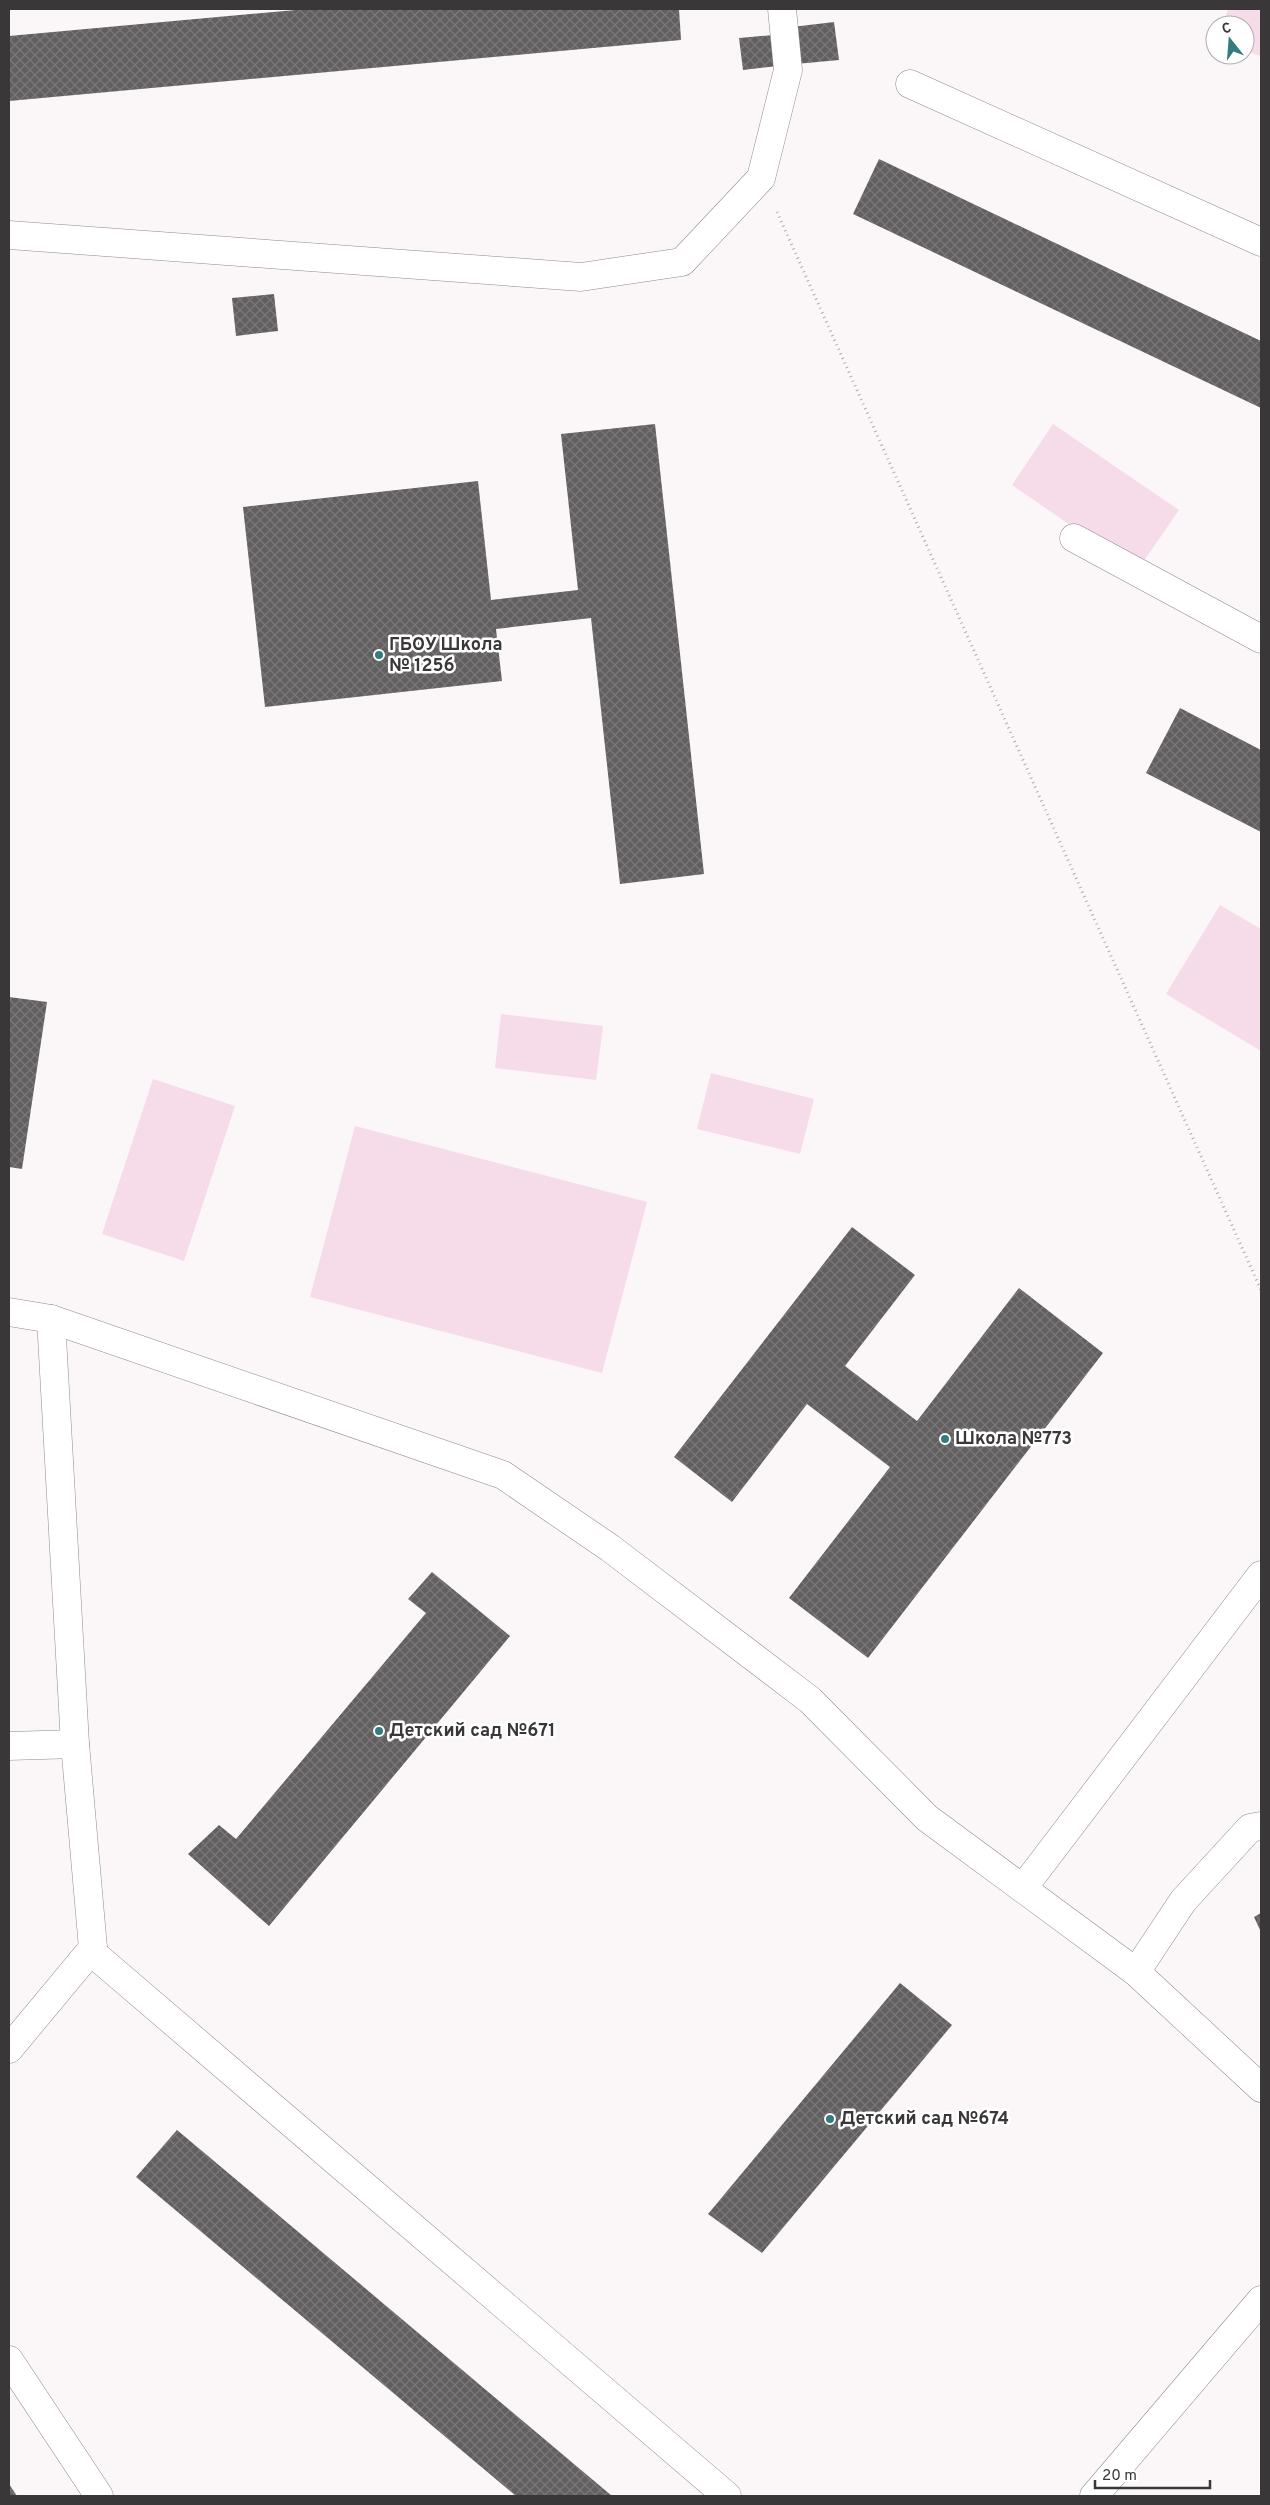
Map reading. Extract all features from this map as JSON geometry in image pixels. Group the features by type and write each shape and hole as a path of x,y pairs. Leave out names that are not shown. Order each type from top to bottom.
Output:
{"street":[{"path":"9,235 581,277 682,262 761,178 788,70 782,9"},
{"path":"910,84 1261,242"},
{"path":"1074,538 1261,639"},
{"path":"9,1312 51,1319 503,1475 610,1548 810,1700 927,1818 1136,1972 1261,2088"},
{"path":"51,1319 75,1744 95,1955 727,2496"},
{"path":"1023,1888 1261,1575"},
{"path":"9,1746 75,1744"},
{"path":"1136,1972 1183,1901 1250,1828 1261,1826"},
{"path":"9,2049 93,1948"},
{"path":"1094,2496 1261,2300"},
{"path":"9,2360 99,2496"}],"path":[{"path":"761,178 1261,1290"}],"shaded area":[{"path":"1228,9 1261,9 1261,56 1255,54 1255,15 1226,15"},
{"path":"1053,424 1179,510 1137,571 1012,485"},
{"path":"1220,905 1261,929 1261,1051 1166,994"},
{"path":"501,1014 603,1026 596,1080 495,1068"},
{"path":"711,1073 814,1099 800,1154 697,1129"},
{"path":"153,1079 235,1106 184,1261 102,1234"},
{"path":"355,1126 647,1202 602,1373 310,1297"}],"building":[{"path":"307,9 679,9 681,40 9,101 9,36"},
{"path":"834,22 839,60 796,64 792,27"},
{"path":"774,35 778,66 743,70 739,38"},
{"path":"879,159 1261,341 1261,408 853,214"},
{"path":"274,294 278,331 236,336 232,298"},
{"name":"ГБОУ Школа № 1256","path":"655,424 704,874 620,884 591,618 496,629 502,681 265,707 243,507 478,481 491,600 578,590 561,434"},
{"path":"1180,708 1261,750 1261,832 1146,773"},
{"path":"9,997 47,1002 22,1169 9,1167"},
{"name":"Школа №773","path":"852,1227 915,1275 845,1366 917,1421 1019,1288 1103,1353 868,1658 789,1598 890,1467 807,1404 732,1502 674,1457"},
{"name":"Детский сад №671","path":"432,1572 510,1636 269,1926 188,1854 219,1825 236,1839 426,1613 408,1599"},
{"path":"1261,1913 1261,1932 1254,1917"},
{"name":"Детский сад №674","path":"900,1983 952,2025 762,2253 708,2214"},
{"path":"177,2130 612,2496 516,2496 136,2177"},
{"path":"9,2484 17,2496 9,2496"}],"place":[{"name":"ГБОУ Школа № 1256","path":"379,655"},
{"name":"Школа №773","path":"945,1439"},
{"name":"Детский сад №671","path":"379,1731"},
{"name":"Детский сад №674","path":"830,2119"}]}
